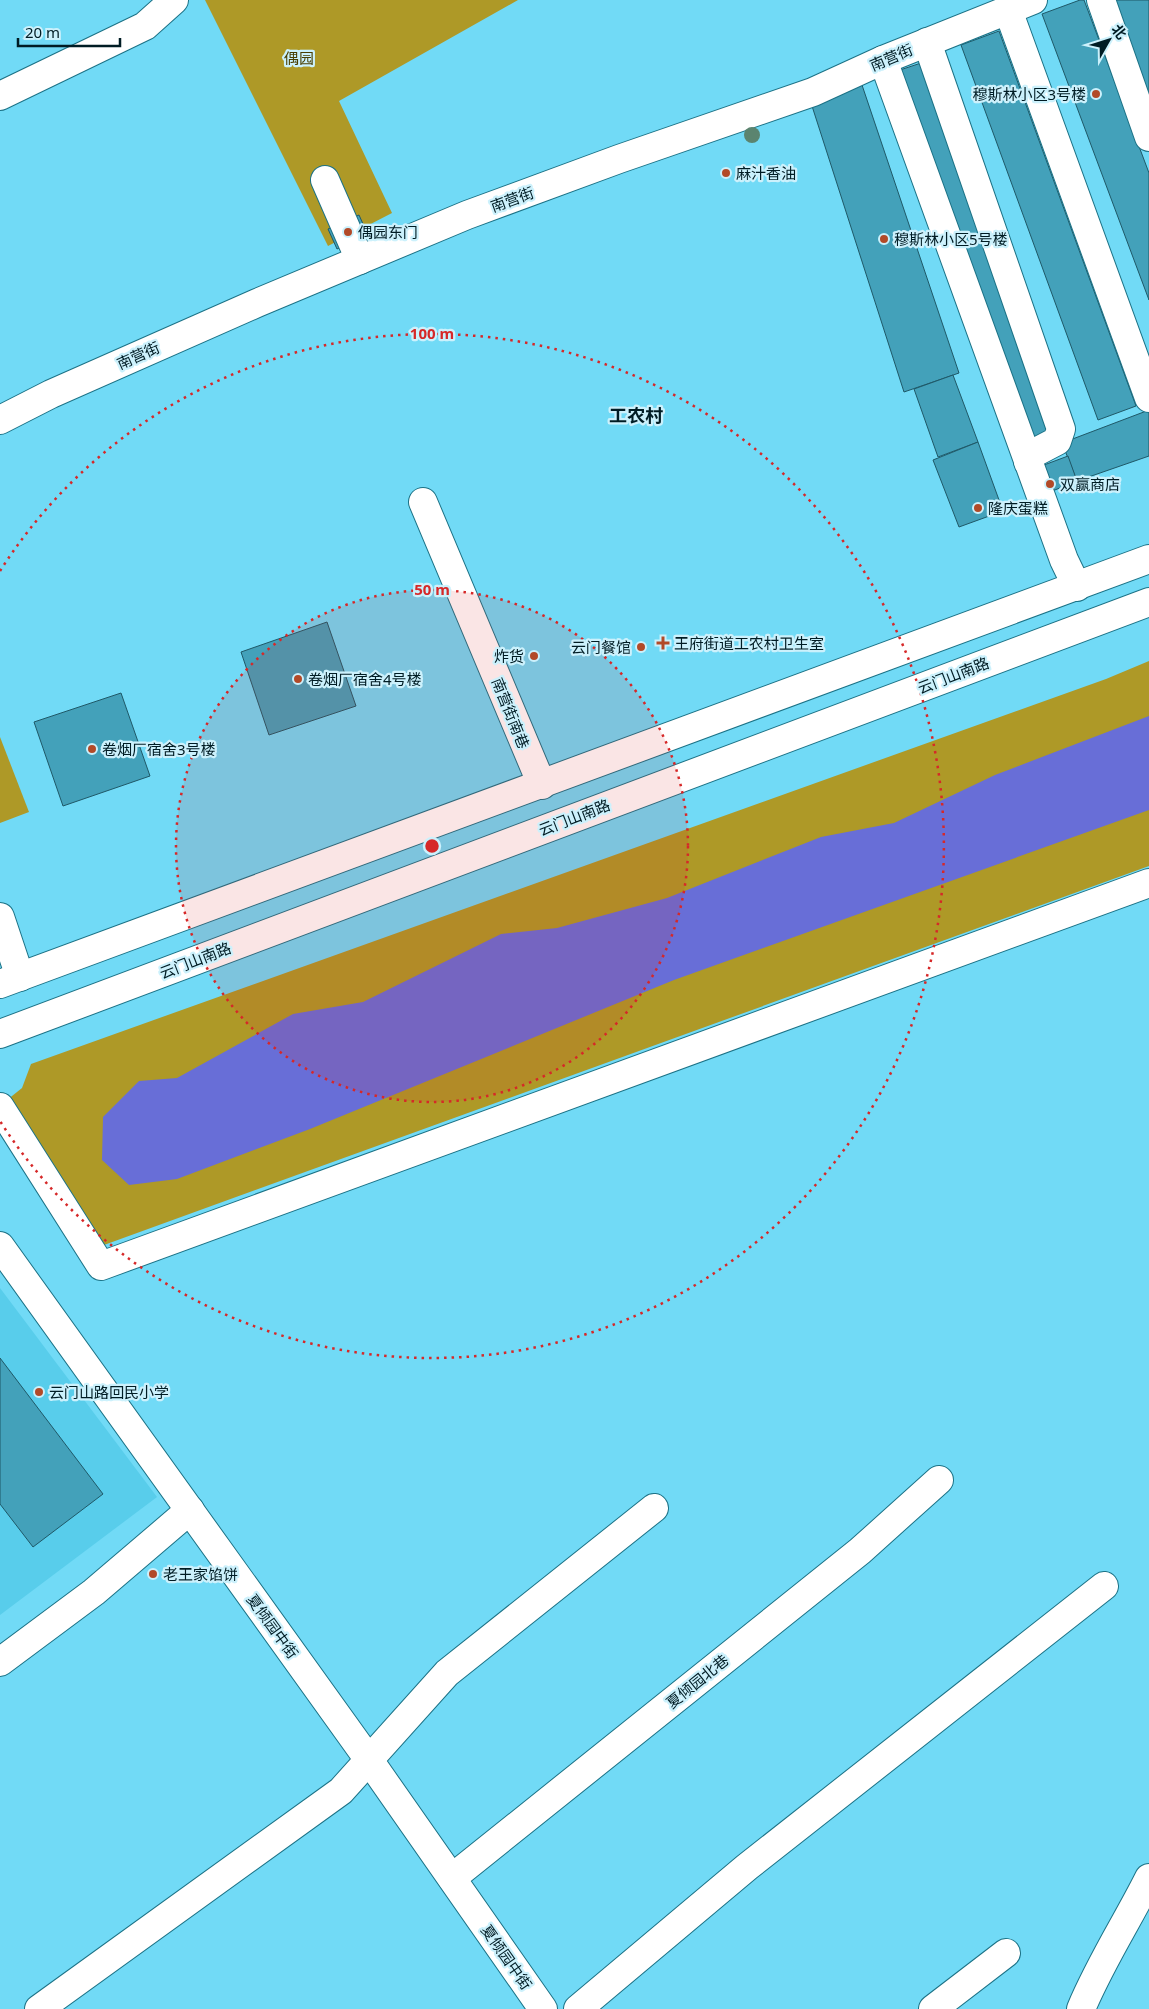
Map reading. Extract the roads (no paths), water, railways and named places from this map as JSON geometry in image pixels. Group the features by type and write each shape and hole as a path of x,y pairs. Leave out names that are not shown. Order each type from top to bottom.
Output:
{"street":[{"path":"0,96 145,26 174,0"},
{"name":"南营街","path":"0,420 51,394 485,208 619,159 813,92 883,60 1033,0"},
{"path":"1100,0 1149,137"},
{"path":"1008,10 1149,398"},
{"path":"928,42 1061,429 1057,441 1034,453 1028,462"},
{"path":"883,60 1064,560 1077,587"},
{"path":"325,180 360,260"},
{"name":"南营街南巷","path":"423,502 542,785"},
{"path":"0,917 10,980 542,785 1149,559"},
{"name":"云门山南路","path":"0,1034 1149,602"},
{"path":"0,1107 101,1266 1149,883"},
{"name":"夏倾园中街","path":"0,1246 452,1878 542,2009"},
{"name":"夏倾园北巷","path":"452,1878 852,1557 939,1480"},
{"path":"39,2009 290,1830 341,1791 447,1673 654,1508"},
{"path":"0,1662 94,1592 190,1510"},
{"path":"578,2009 748,1867 1104,1586"},
{"path":"1081,2009 1096,1973 1149,1878"},
{"path":"933,2009 1006,1952"}],"place":[{"name":"穆斯林小区3号楼","path":"1096,94"},
{"name":"麻汁香油","path":"726,173"},
{"name":"偶园东门","path":"348,232"},
{"name":"穆斯林小区5号楼","path":"884,239"},
{"name":"双赢商店","path":"1050,484"},
{"name":"隆庆蛋糕","path":"978,508"},
{"name":"王府街道工农村卫生室","path":"663,643"},
{"name":"云门餐馆","path":"641,647"},
{"name":"炸货","path":"534,656"},
{"name":"卷烟厂宿舍4号楼","path":"298,679"},
{"name":"卷烟厂宿舍3号楼","path":"92,749"},
{"name":"云门山路回民小学","path":"39,1392"},
{"name":"老王家馅饼","path":"153,1574"}],"district":[{"name":"工农村","path":"636,415"}],"park label":[{"name":"偶园","path":"299,58"}]}
